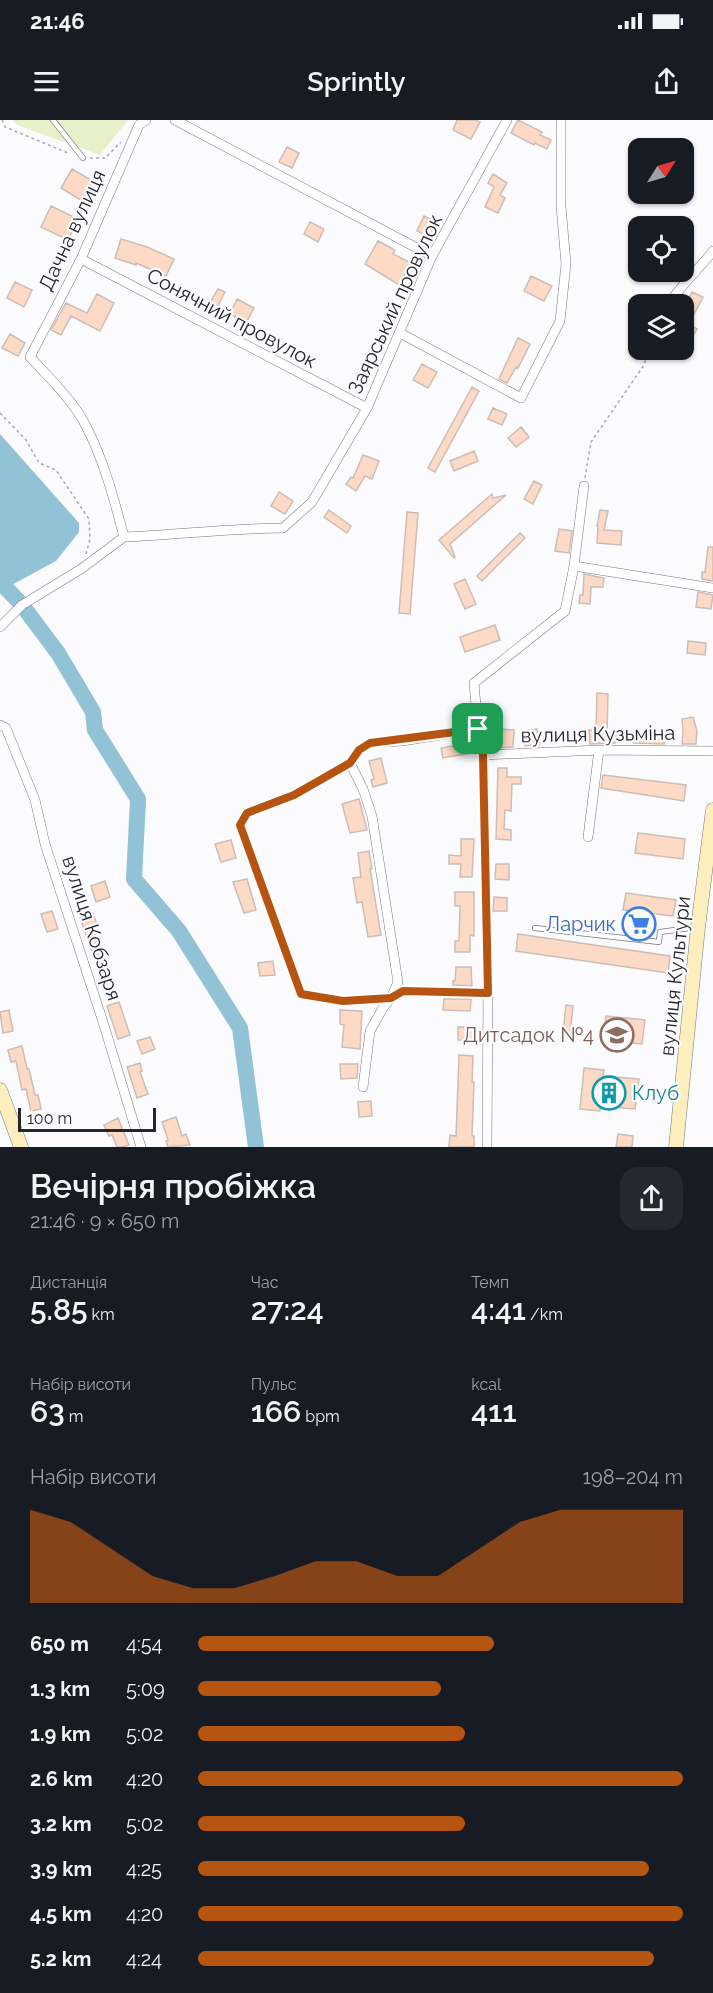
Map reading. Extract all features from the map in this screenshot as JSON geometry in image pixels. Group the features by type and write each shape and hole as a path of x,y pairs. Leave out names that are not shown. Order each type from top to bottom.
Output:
{"street":[{"name":"Дачна вулиця","path":"124,537 109,482 85,423 55,383 30,357 81,259 139,125 146,120"},
{"path":"175,120 432,256"},
{"name":"Заярський провулок","path":"124,537 283,528 312,502 367,408 432,256 507,120"},
{"path":"400,333 521,398 560,321 566,264 561,206 561,120"},
{"path":"675,294 698,271 713,251"},
{"name":"Сонячний провулок","path":"81,259 367,408"},
{"path":"487,1147 488,993 483,755 474,683 565,611 574,567 584,486"},
{"path":"0,627 22,606 81,569 124,537"},
{"path":"574,567 713,588"},
{"name":"вулиця Кобзаря","path":"0,725 6,728 35,800 45,844 100,1010 141,1147"},
{"path":"478,729 370,743 359,750 350,763 294,795 247,813 240,825 301,994 343,1001 391,998 403,991 488,993"},
{"path":"588,837 599,750"},
{"name":"вулиця Кузьміна","path":"483,755 599,750 713,751"},
{"path":"350,763 363,789 372,816 398,982 391,998 369,1031 363,1087"},
{"name":"вулиця Культури","path":"676,1147 698,927 710,870 713,810"},
{"path":"0,1090 21,1147"}],"lane":[{"path":"53,120 83,158"},
{"path":"535,928 659,942 660,932 698,927"}],"path":[{"path":"584,486 591,442 646,360"},
{"path":"0,413 26,440 39,463 56,470 90,519 90,539 81,569"}],"green space":[{"path":"13,120 128,120 100,155 17,125"}],"water":[{"path":"0,434 79,523 79,532 56,561 6,588 0,586"}],"building":[{"path":"457,120 480,122 471,139 453,130"},
{"path":"518,120 542,132 540,135 551,140 547,149 511,133"},
{"path":"287,147 299,153 292,168 279,162"},
{"path":"72,169 93,181 82,201 61,188"},
{"path":"493,174 507,183 500,195 505,198 498,213 485,207 494,187 488,183"},
{"path":"51,206 78,219 68,240 41,227"},
{"path":"424,216 439,223 432,238 417,231"},
{"path":"310,222 324,229 318,242 304,234"},
{"path":"121,239 174,259 166,276 136,263 136,265 115,258"},
{"path":"378,241 395,250 393,254 411,263 399,285 365,264"},
{"path":"531,276 552,286 544,301 524,291"},
{"path":"15,282 32,290 24,307 7,298"},
{"path":"218,289 225,292 214,314 206,310"},
{"path":"692,292 703,297 694,314 694,294 691,294"},
{"path":"97,294 114,303 100,331 71,316 61,335 51,330 66,303 87,313"},
{"path":"237,299 254,308 246,323 230,314"},
{"path":"10,334 25,343 18,356 2,348"},
{"path":"518,338 530,344 518,368 516,367 507,383 499,379"},
{"path":"422,364 437,372 428,388 413,380"},
{"path":"472,387 479,391 435,472 428,468"},
{"path":"493,408 507,414 502,425 488,419"},
{"path":"521,427 529,437 516,447 508,438"},
{"path":"474,451 478,461 454,471 450,461"},
{"path":"363,455 379,461 372,479 365,476 356,491 346,484 351,477 353,478"},
{"path":"534,481 542,485 533,504 524,499"},
{"path":"279,492 293,501 285,514 271,506"},
{"path":"492,494 493,498 506,495 450,544 454,558 439,540"},
{"path":"329,510 351,526 347,533 324,517"},
{"path":"600,510 608,511 604,530 622,531 621,545 597,543"},
{"path":"407,512 418,513 410,614 399,613"},
{"path":"559,529 572,531 569,553 555,551"},
{"path":"520,533 525,538 482,581 477,576"},
{"path":"708,547 713,547 713,581 702,579"},
{"path":"584,574 604,578 603,587 591,587 590,604 579,603 580,595 583,595"},
{"path":"465,579 476,604 465,609 454,584"},
{"path":"698,592 713,595 711,609 696,607"},
{"path":"495,625 500,640 465,652 460,637"},
{"path":"688,641 706,643 705,655 687,653"},
{"path":"597,693 608,694 607,733 616,734 615,743 590,744 589,730 596,730"},
{"path":"693,717 697,731 696,744 682,744 682,719"},
{"path":"500,729 514,730 513,747 498,748"},
{"path":"537,729 540,744 525,746 522,732"},
{"path":"635,732 664,735 664,744 634,743"},
{"path":"469,743 472,753 443,758 441,748"},
{"path":"381,758 387,783 373,787 371,780 374,779 369,761"},
{"path":"498,768 507,768 507,777 521,777 521,784 512,784 511,811 505,810 504,829 511,830 511,840 496,839"},
{"path":"603,775 686,785 684,801 601,788"},
{"path":"359,799 367,830 350,833 342,804"},
{"path":"638,833 685,839 683,859 635,853"},
{"path":"461,839 474,839 472,877 460,877 461,864 449,864 449,855 461,856"},
{"path":"231,840 236,858 221,862 215,844"},
{"path":"369,851 381,935 368,937 362,902 357,903 353,878 361,877 358,853"},
{"path":"496,864 509,864 509,880 495,879"},
{"path":"247,879 256,910 244,913 233,882"},
{"path":"105,881 110,897 96,902 91,886"},
{"path":"455,892 474,892 474,936 470,935 470,952 455,952 455,941 459,941 460,906 455,906"},
{"path":"626,893 676,900 673,916 623,910"},
{"path":"494,897 507,898 507,911 493,911"},
{"path":"52,911 58,929 47,932 41,914"},
{"path":"93,913 97,925 93,926 109,975 101,977 80,918"},
{"path":"518,934 670,956 668,973 516,951"},
{"path":"273,961 275,975 260,976 258,963"},
{"path":"456,967 471,967 472,986 453,985"},
{"path":"444,999 471,999 470,1011 443,1010"},
{"path":"119,1002 130,1035 118,1039 107,1006"},
{"path":"566,1005 573,1006 570,1034 563,1033"},
{"path":"9,1010 13,1031 3,1033 0,1012"},
{"path":"340,1010 362,1011 360,1049 342,1047 344,1025 340,1024"},
{"path":"606,1016 645,1020 642,1044 632,1043 633,1034 604,1031"},
{"path":"458,1027 473,1027 473,1040 458,1040"},
{"path":"150,1037 155,1049 142,1054 137,1041"},
{"path":"22,1046 27,1069 29,1069 41,1109 31,1111 26,1089 22,1090 16,1061 11,1062 8,1050"},
{"path":"459,1055 473,1056 472,1136 474,1136 474,1147 449,1147 450,1135 456,1136"},
{"path":"140,1063 142,1071 140,1072 148,1094 137,1098 127,1067"},
{"path":"340,1064 358,1064 357,1078 341,1079"},
{"name":"Клуб","path":"584,1068 604,1070 603,1076 639,1079 635,1109 600,1106 600,1111 580,1109"},
{"path":"371,1101 372,1116 359,1117 358,1102"},
{"path":"176,1117 182,1136 186,1134 190,1145 168,1147 162,1122"},
{"path":"118,1118 129,1145 123,1147 117,1147 112,1135 109,1136 104,1125"},
{"path":"618,1134 633,1136 632,1147 616,1147"}],"waterway":[{"path":"6,588 22,605 58,653 93,712 95,730 138,799 134,879 179,931 240,1028 256,1147"}],"place":[{"name":"Ларчик","path":"639,924"},
{"name":"Дитсадок №4","path":"617,1035"},
{"name":"Клуб","path":"609,1093"}],"route":[{"path":"478,729 483,755 488,993 403,991 391,998 343,1001 301,994 240,825 247,813 294,795 350,763 359,750 370,743 402,741 478,729"}]}
